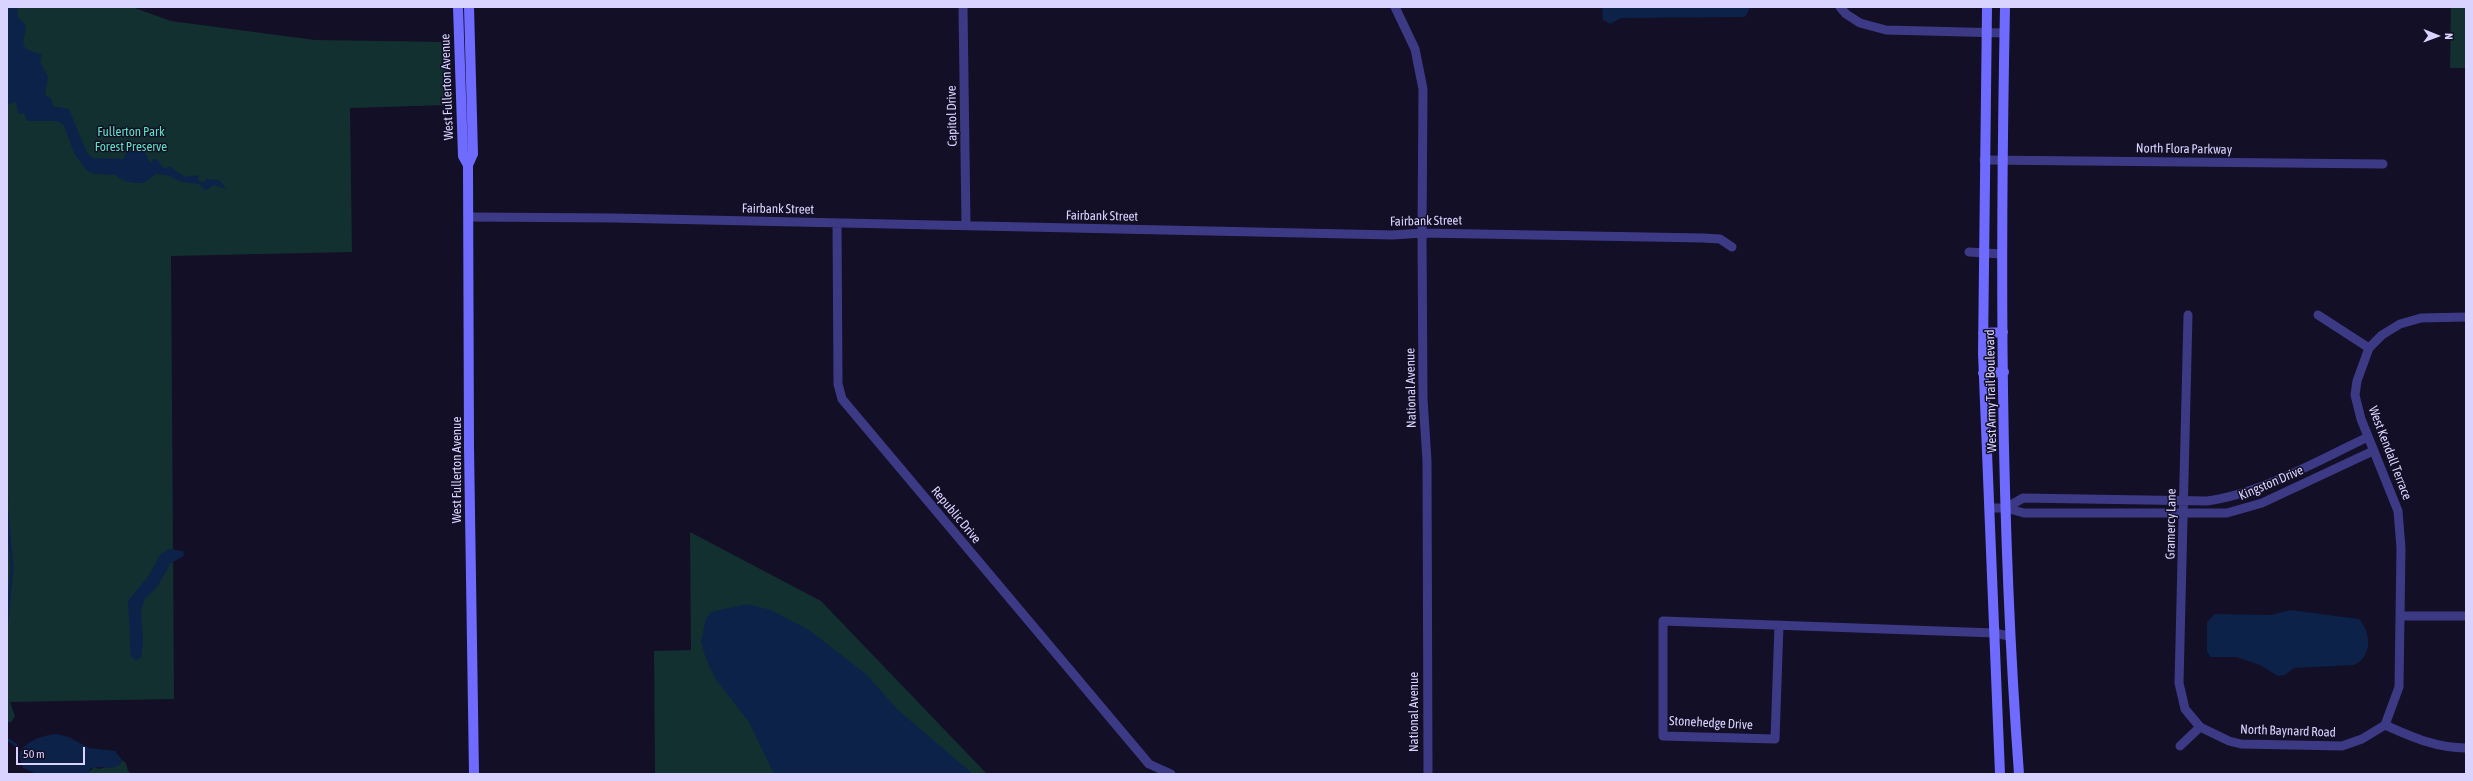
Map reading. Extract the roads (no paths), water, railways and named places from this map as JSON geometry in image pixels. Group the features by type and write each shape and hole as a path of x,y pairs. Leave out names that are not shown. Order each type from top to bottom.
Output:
{"main road":[{"name":"West Fullerton Avenue","path":"458,7 463,156 468,165"},
{"name":"West Fullerton Avenue","path":"469,7 473,154 468,165 470,217 469,447 474,774"},
{"name":"West Army Trail Boulevard","path":"1987,7 1983,333 2000,774"},
{"name":"West Army Trail Boulevard","path":"2005,7 2002,254 2006,508 2009,636 2019,774"},
{"path":"1983,333 2003,332"},
{"path":"1984,373 2004,372"}],"street":[{"name":"Capitol Drive","path":"963,7 966,226"},
{"name":"National Avenue","path":"1395,7 1415,49 1423,84 1422,233 1424,399 1427,468 1428,774"},
{"path":"1840,7 1860,23 1886,30 1986,31 2004,33"},
{"name":"North Flora Parkway","path":"1984,160 2383,164"},
{"name":"Fairbank Street","path":"470,217 614,218 1393,235 1422,233 1703,238 1720,239 1732,246"},
{"name":"Republic Drive","path":"837,224 838,384 842,398 1149,764 1171,774"},
{"path":"1969,252 2002,254"},
{"path":"2318,314 2369,348 2382,336 2400,324 2422,318 2466,317"},
{"name":"Gramercy Lane","path":"2188,315 2185,500 2179,684 2185,709 2200,727"},
{"name":"West Kendall Terrace","path":"2369,348 2362,363 2355,395 2361,419 2398,511 2401,548 2399,687 2385,725"},
{"name":"Kingston Drive","path":"2006,508 2022,498 2207,501 2226,498 2268,483 2368,437"},
{"name":"Kingston Drive","path":"1989,508 2006,508 2024,513 2227,513 2245,509 2274,497 2373,451"},
{"path":"2268,483 2274,497"},
{"path":"2401,616 2466,616"},
{"name":"Stonehedge Drive","path":"1779,626 1775,739 1663,736 1663,621 1994,633 2009,636"},
{"path":"2385,725 2416,739 2445,748 2466,748"},
{"name":"North Baynard Road","path":"2200,727 2229,741 2241,744 2342,746 2362,739 2385,725"},
{"path":"2180,746 2200,727"}],"water":[{"path":"7,7 17,7 18,17 26,26 23,44 26,49 42,55 40,62 48,76 45,95 51,98 53,106 69,109 87,153 93,158 123,159 128,150 136,152 142,147 151,164 153,159 157,159 164,168 171,167 185,177 199,175 198,179 201,182 205,182 206,179 219,180 227,189 213,185 206,191 199,184 182,182 166,175 156,174 144,183 135,183 124,181 115,175 95,174 87,171 75,155 64,126 58,121 27,121 24,113 18,114 16,102 7,105"},
{"path":"1602,7 1750,7 1746,16 1743,17 1621,18 1610,24 1603,20"},
{"path":"169,549 183,551 184,556 171,563 157,587 144,600 141,613 143,641 141,657 136,661 131,656 128,601 149,575 160,555"},
{"path":"747,604 771,610 809,630 866,674 898,710 973,774 774,774 749,722 716,680 706,659 701,641 706,619 711,612"},
{"path":"2290,610 2359,619 2363,624 2368,637 2367,650 2364,656 2354,665 2294,668 2285,675 2278,676 2260,665 2236,657 2211,657 2207,652 2207,622 2215,614 2271,615"},
{"path":"56,734 69,737 89,748 115,751 122,760 121,763 110,768 98,767 90,769 89,774 37,774 23,768 19,756 24,747 34,740"}],"waterway":[{"path":"7,500 7,505"},
{"path":"7,512 12,567 7,622"},
{"path":"7,739 16,745"}],"park label":[{"name":"Fullerton Park Forest Preserve","path":"131,140"}]}
